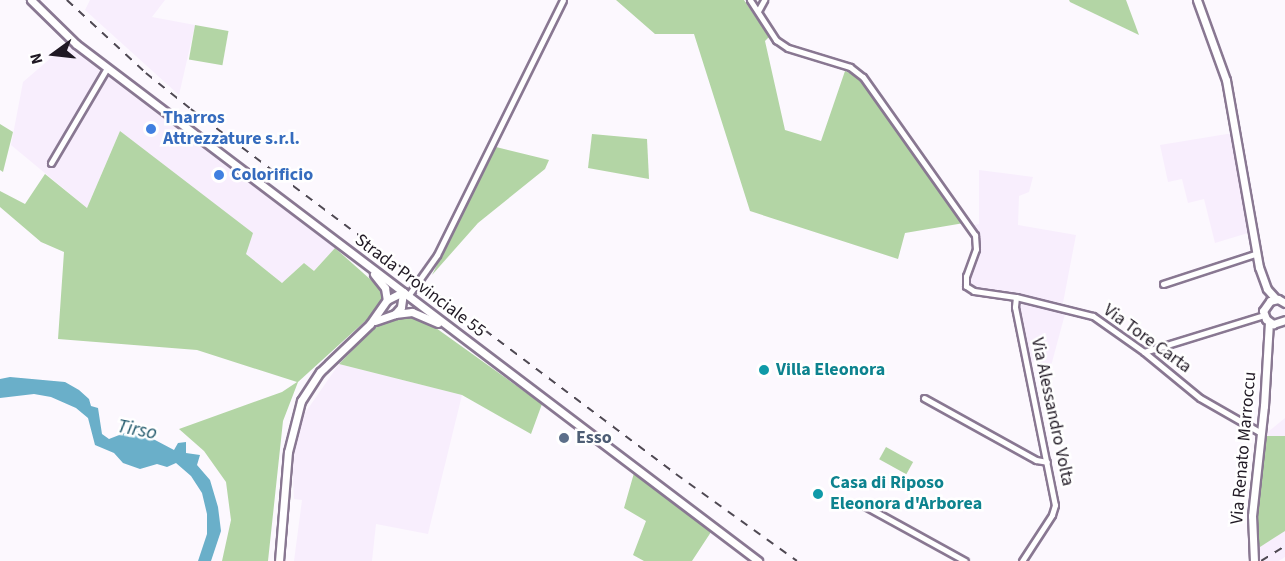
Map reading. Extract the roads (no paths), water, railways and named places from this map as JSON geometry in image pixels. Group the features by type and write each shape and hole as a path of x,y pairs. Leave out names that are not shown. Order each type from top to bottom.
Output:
{"main road":[{"name":"Strada Provinciale 55","path":"31,0 63,34 107,68 758,561"},
{"path":"1197,0 1226,80 1238,134 1255,254 1268,289 1276,299 1285,302"},
{"path":"365,263 383,284 387,300"},
{"path":"1268,289 1268,302 1276,299"},
{"path":"279,561 288,452 301,401 320,372 370,324 387,300 406,294"},
{"path":"395,314 406,294"},
{"name":"Via Renato Marroccu","path":"1254,561 1252,516 1269,338 1268,302"},
{"path":"370,324 395,314 419,314 459,333"},
{"path":"1270,320 1285,320"}],"street":[{"path":"406,294 436,255 563,0"},
{"path":"750,0 758,11 764,0"},
{"name":"Via Tore Carta","path":"758,11 776,40 788,48 850,67 863,77 975,235 976,249 965,281 969,289 1016,297 1093,316 1144,352 1200,398 1261,433"},
{"path":"51,163 107,68"},
{"path":"1163,284 1255,254"},
{"name":"Via Alessandro Volta","path":"1016,297 1015,307 1023,351 1055,505 1052,515 1022,561"},
{"path":"1144,352 1270,320"},
{"path":"924,398 1036,460 1047,462"},
{"path":"865,506 965,561"}],"water":[{"path":"10,377 65,382 79,390 89,399 91,406 98,408 102,434 109,439 132,430 174,450 178,443 186,442 186,453 200,455 197,465 210,480 218,507 221,531 211,561 198,561 207,534 207,514 202,493 191,476 176,463 167,467 157,464 140,469 123,463 114,453 95,445 88,418 76,408 51,397 34,394 0,398 0,379"}],"railway":[{"path":"67,0 146,73 191,109 676,474 797,561"},
{"path":"1261,561 1285,546"}],"place":[{"name":"Tharros Attrezzature s.r.l.","path":"151,129"},
{"name":"Colorificio","path":"219,175"},
{"name":"Villa Eleonora","path":"764,370"},
{"name":"Esso","path":"564,438"},
{"name":"Casa di Riposo Eleonora d'Arborea","path":"818,494"}],"water label":[{"name":"Tirso","path":"137,430"}]}
